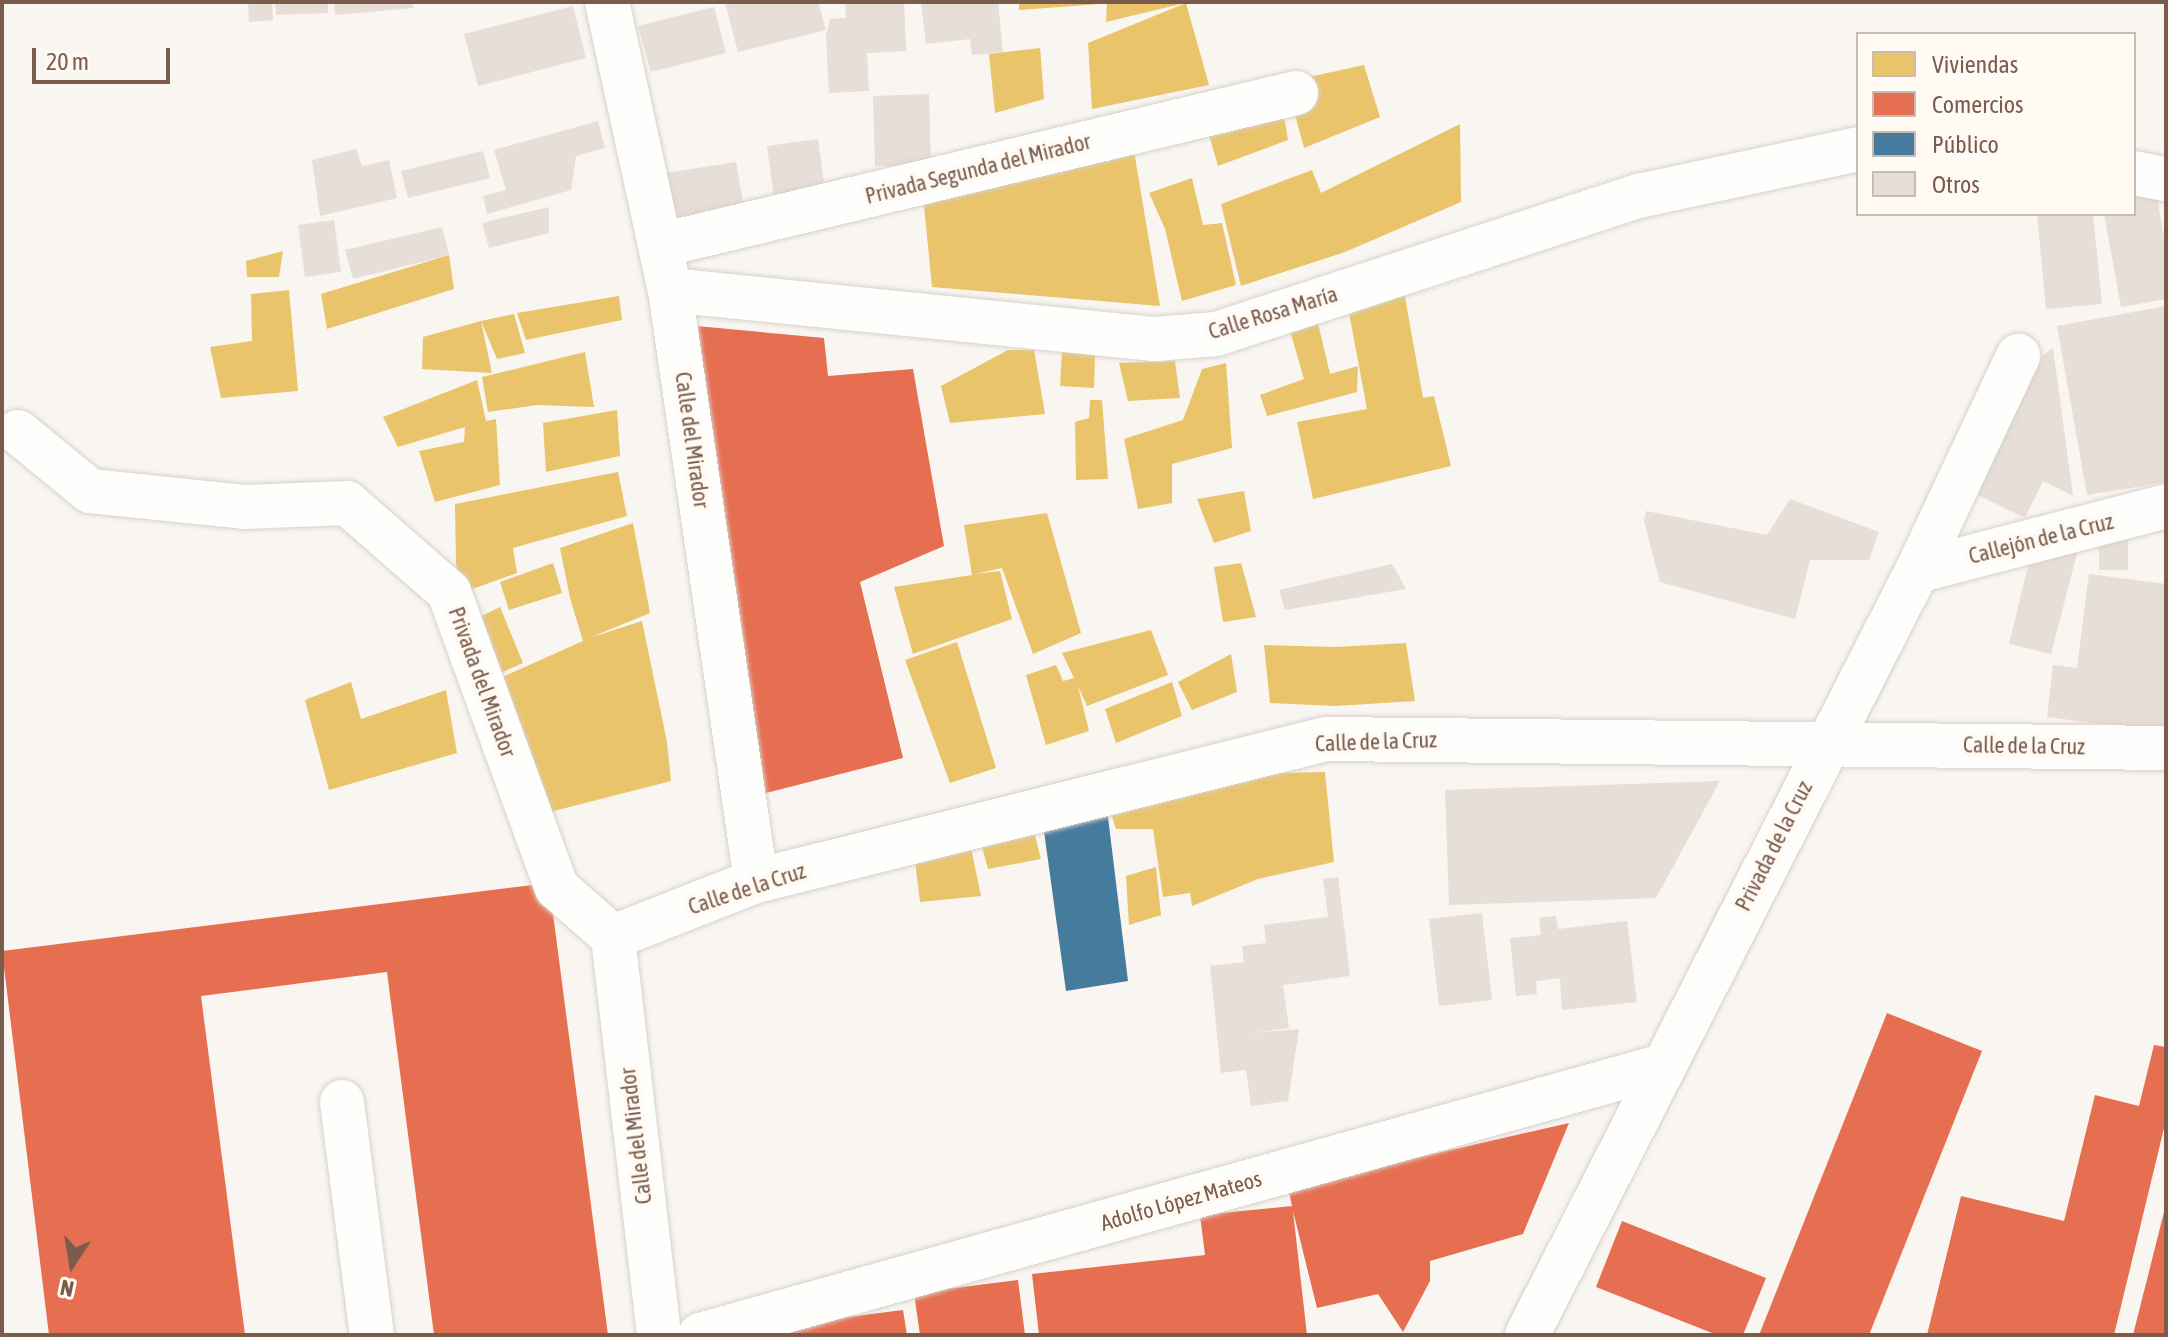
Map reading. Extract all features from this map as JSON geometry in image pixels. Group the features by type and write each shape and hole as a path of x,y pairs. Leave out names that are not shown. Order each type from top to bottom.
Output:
{"street":[{"name":"Calle del Mirador","path":"614,4 670,290 756,881"},
{"name":"Privada Segunda del Mirador","path":"661,245 1296,93"},
{"name":"Calle Rosa María","path":"670,290 1155,339 1216,334 1639,196 1856,149"},
{"path":"2136,173 2166,179"},
{"name":"Privada de la Cruz","path":"1527,1335 1917,571 2018,356"},
{"name":"Privada del Mirador","path":"18,432 90,491 244,507 347,503 449,592 557,888 613,937"},
{"name":"Callejón de la Cruz","path":"1917,571 2166,506"},
{"name":"Calle de la Cruz","path":"613,937 756,881 1326,739 2166,748"},
{"name":"Calle del Mirador","path":"613,937 659,1335"},
{"name":"Adolfo López Mateos","path":"700,1335 1663,1066"},
{"path":"342,1102 372,1335"}],"building: Viviendas":[{"path":"1019,2 1099,2 1100,4 1019,10"},
{"path":"1107,2 1185,2 1185,3 1106,22"},
{"path":"1186,3 1209,85 1092,109 1088,43"},
{"path":"1040,48 1044,99 995,113 989,54"},
{"path":"1364,65 1380,117 1304,148 1286,82"},
{"path":"1279,85 1288,140 1218,166 1199,100"},
{"path":"1460,124 1461,202 1345,252 1241,286 1221,204 1312,170 1321,193"},
{"path":"1133,145 1160,306 932,287 923,196"},
{"path":"1192,178 1203,225 1222,223 1236,285 1182,301 1165,229 1149,193"},
{"path":"283,251 279,277 247,277 246,261"},
{"path":"449,255 454,289 327,329 321,294"},
{"path":"1403,286 1423,398 1434,396 1451,466 1313,499 1297,422 1367,409 1349,313"},
{"path":"289,290 298,391 221,398 210,347 252,341 251,294"},
{"path":"619,296 622,320 526,340 517,313"},
{"path":"514,314 525,353 497,359 481,321"},
{"path":"481,321 492,373 422,369 423,337"},
{"path":"1318,323 1330,374 1358,366 1357,392 1267,416 1260,395 1304,379 1290,331"},
{"path":"1008,350 1034,350 1045,414 950,423 941,386"},
{"path":"1062,351 1095,355 1094,388 1060,386"},
{"path":"585,352 594,407 537,405 488,412 482,377"},
{"path":"1175,361 1180,398 1128,401 1119,363"},
{"path":"1226,363 1232,448 1172,464 1172,503 1138,509 1124,439 1183,420 1202,369"},
{"path":"477,380 486,421 496,419 500,485 435,502 419,451 464,442 465,427 398,447 383,417"},
{"path":"1090,400 1102,400 1108,479 1076,480 1075,422 1089,418"},
{"path":"617,410 620,456 546,472 543,423"},
{"path":"618,472 627,516 513,548 517,573 461,593 456,564 455,504"},
{"path":"1244,491 1251,531 1214,543 1197,499"},
{"path":"1047,513 1081,633 1033,654 1002,568 975,574 1000,571 1012,619 913,654 894,587 972,575 964,525"},
{"path":"633,523 650,613 589,638 642,621 667,742 671,781 550,812 498,679 583,641 560,548"},
{"path":"553,563 562,593 509,610 500,582"},
{"path":"1241,563 1256,617 1223,622 1214,567"},
{"path":"500,607 523,663 487,679 469,622"},
{"path":"1151,630 1168,675 1087,706 1078,686 1089,731 1046,745 1026,675 1056,665 1063,681 1074,678 1062,653"},
{"path":"957,642 996,768 950,783 905,660"},
{"path":"1406,643 1415,701 1336,706 1270,703 1264,645 1335,647"},
{"path":"1231,654 1237,692 1192,710 1178,682"},
{"path":"351,682 361,719 446,690 457,753 329,790 305,700"},
{"path":"1172,682 1182,716 1116,743 1105,709"},
{"path":"1325,772 1334,862 1258,879 1192,906 1190,893 1163,897 1153,829 1116,829 1110,810 1242,774"},
{"path":"1032,824 1041,859 988,869 981,843"},
{"path":"970,843 981,896 920,902 914,853"},
{"path":"1156,867 1161,915 1129,925 1126,876"}],"building: Comercios":[{"path":"675,324 824,338 828,376 913,369 944,546 860,582 903,758 735,801"},
{"path":"549,883 608,1335 434,1335 387,972 201,996 245,1335 49,1335 2,951"},
{"path":"1887,1013 1982,1051 1869,1335 1759,1335"},
{"path":"2154,1045 2166,1047 2166,1120 2114,1335 1927,1335 1961,1196 2064,1221 2095,1095 2139,1106"},
{"path":"1569,1123 1523,1234 1430,1261 1430,1281 1403,1332 1378,1294 1317,1308 1293,1211 1307,1335 1039,1335 1032,1274 1205,1255 1200,1215 1292,1206 1288,1187"},
{"path":"2165,1208 2166,1335 2133,1335"},
{"path":"1622,1221 1766,1278 1743,1335 1717,1335 1596,1287"},
{"path":"1018,1280 1025,1335 920,1335 914,1293"},
{"path":"903,1310 907,1335 761,1335 760,1328"}],"building: Público":[{"path":"1107,809 1128,981 1066,991 1043,824"}],"building: Otros":[{"path":"248,2 272,2 273,20 249,22"},
{"path":"275,2 328,2 328,13 276,15"},
{"path":"334,2 412,2 413,8 335,15"},
{"path":"725,2 818,2 826,30 738,52"},
{"path":"845,2 904,2 906,51 867,53 869,91 829,93 826,36 830,19 846,18"},
{"path":"921,2 998,2 1003,52 972,55 970,39 926,44"},
{"path":"573,6 586,58 478,86 464,34"},
{"path":"714,7 726,53 651,72 638,26"},
{"path":"929,94 931,165 875,166 873,96"},
{"path":"598,121 605,148 576,156 571,190 487,214 483,196 506,190 494,150"},
{"path":"818,139 825,190 774,197 767,146"},
{"path":"356,149 362,166 389,160 397,198 320,216 312,160"},
{"path":"483,151 490,178 408,198 401,171"},
{"path":"736,162 745,215 669,227 660,174"},
{"path":"2136,181 2155,185 2166,249 2166,299 2121,307 2104,216 2136,216"},
{"path":"549,207 549,233 489,248 482,223"},
{"path":"2037,216 2093,216 2102,304 2046,309"},
{"path":"334,220 341,272 305,277 298,225"},
{"path":"442,227 449,255 353,279 345,250"},
{"path":"2166,306 2166,482 2087,495 2057,326"},
{"path":"2053,348 2073,496 2043,481 2025,518 1968,490 2032,363"},
{"path":"1790,499 1879,532 1869,560 1810,560 1795,619 1660,582 1644,521 1646,511 1767,535"},
{"path":"2099,535 2128,535 2128,570 2099,570"},
{"path":"2079,546 2051,654 2009,644 2030,558"},
{"path":"1392,564 1406,589 1285,610 1279,590"},
{"path":"2089,574 2166,584 2166,732 2047,717 2053,665 2077,668"},
{"path":"1720,781 1656,898 1449,905 1445,790"},
{"path":"1338,877 1350,976 1283,985 1289,1028 1249,1033 1299,1029 1288,1101 1251,1106 1246,1070 1221,1073 1210,966 1244,962 1242,946 1266,943 1264,925 1328,917 1323,879"},
{"path":"1482,913 1492,1000 1439,1006 1429,919"},
{"path":"1556,916 1558,929 1627,921 1637,1002 1562,1010 1560,978 1536,981 1537,994 1516,996 1510,938 1541,935 1539,918"}]}
